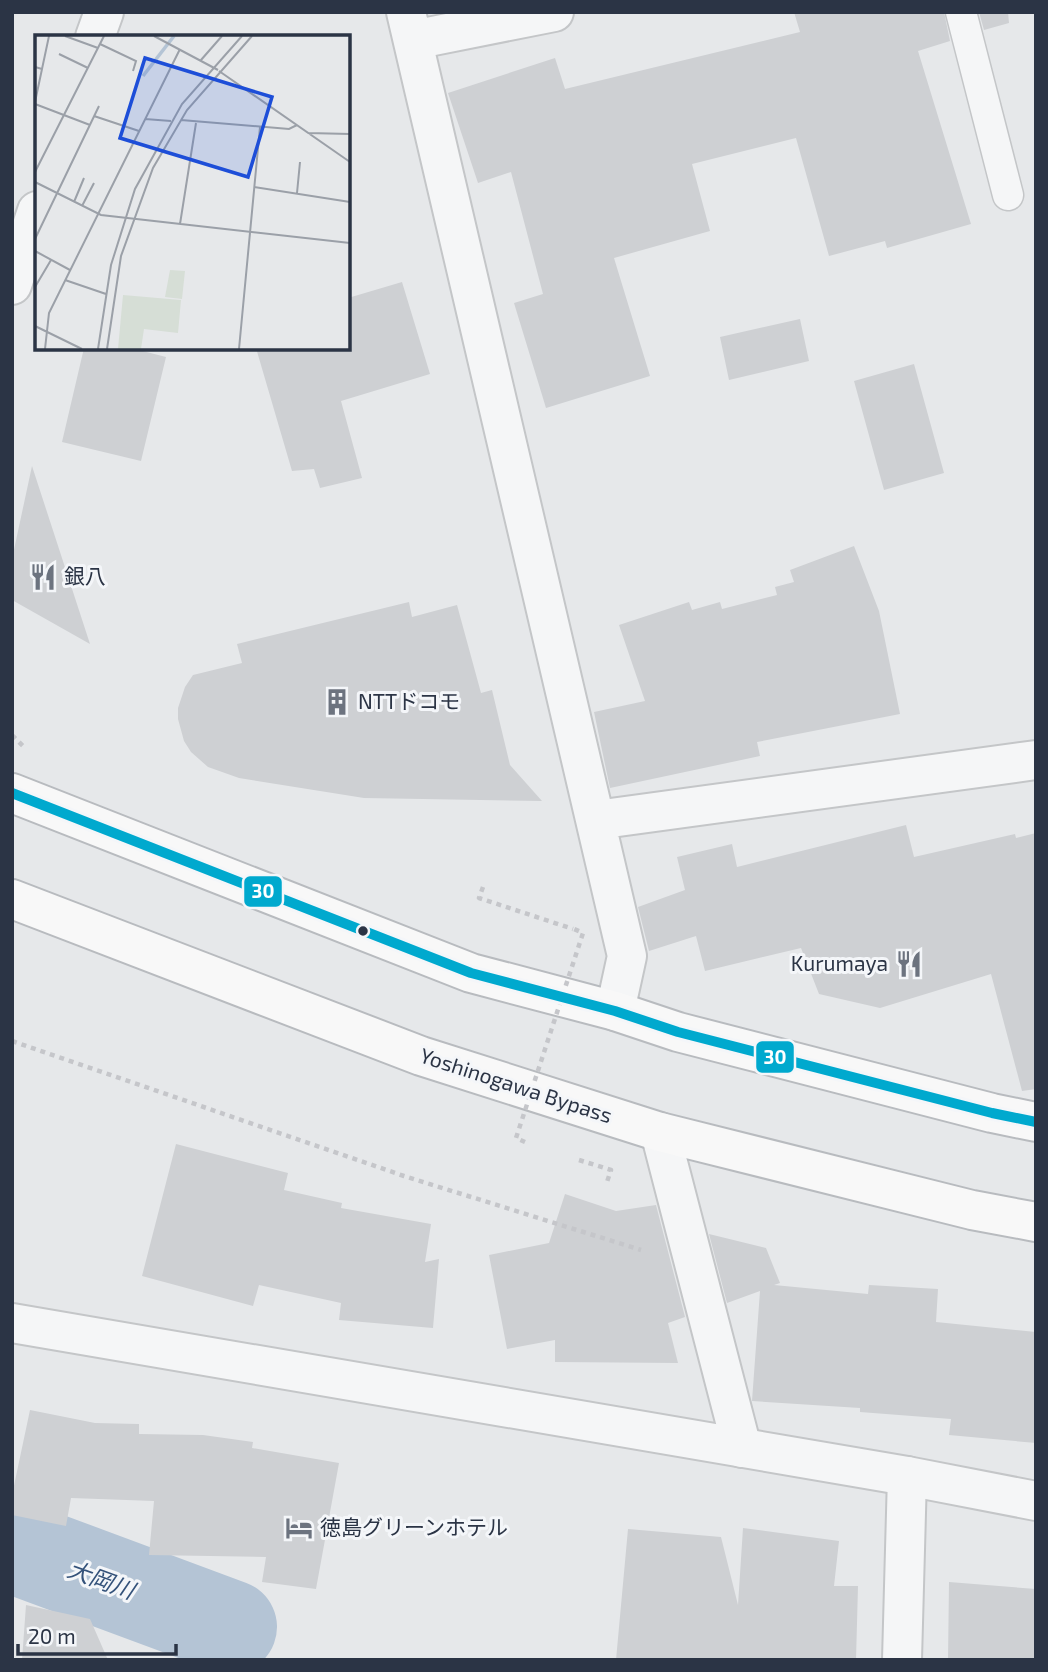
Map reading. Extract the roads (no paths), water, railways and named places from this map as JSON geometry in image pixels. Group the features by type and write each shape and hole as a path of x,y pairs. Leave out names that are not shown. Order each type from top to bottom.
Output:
{"highway":[{"path":"12,793 471,973 678,1032 1036,1122"},
{"name":"Yoshinogawa Bypass","path":"12,899 421,1056 660,1132 971,1210 1036,1222"}],"street":[{"path":"96,35 104,12"},
{"path":"554,12 410,26 627,956 615,1012"},
{"path":"13,282 35,217"},
{"path":"596,820 1036,761"},
{"path":"660,1132 741,1448"},
{"path":"12,1323 907,1476 1036,1501"},
{"path":"902,1660 907,1476"}],"lane":[{"path":"961,12 1008,195"}],"waterway":[{"name":"大岡川","path":"12,1546 230,1627"}],"place":[{"name":"銀八","path":"43,577"},
{"name":"NTTドコモ","path":"337,702"},
{"name":"Kurumaya","path":"909,964"},
{"name":"徳島グリーンホテル","path":"299,1528"}]}
